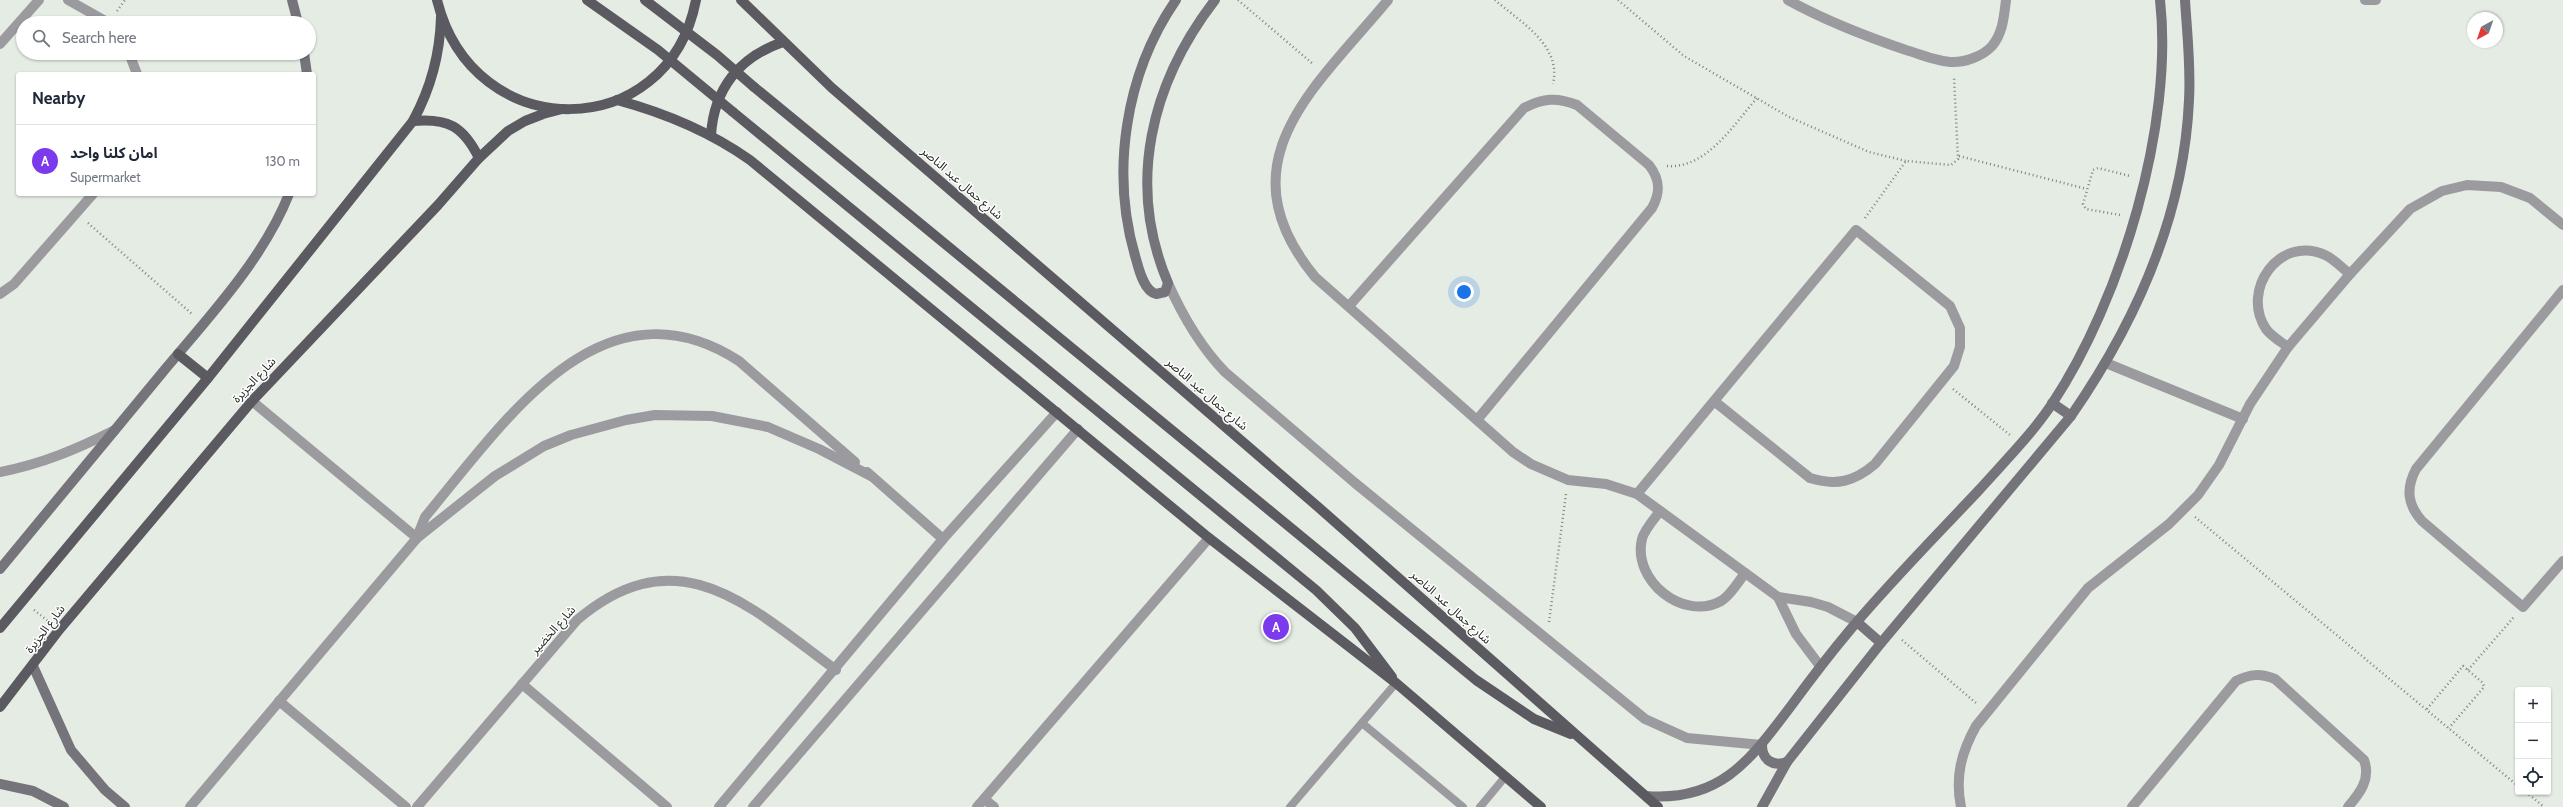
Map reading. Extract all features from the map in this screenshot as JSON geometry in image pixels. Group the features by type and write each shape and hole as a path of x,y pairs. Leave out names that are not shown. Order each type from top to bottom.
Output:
{"main road":[{"path":"437,0 441,17 452,42 468,64 487,82 510,96 535,106 562,109 590,108 617,100 640,87 660,71 669,60 689,26 696,0"},
{"path":"587,0 658,50 1316,590 1355,628 1396,683"},
{"path":"645,0 717,55 1476,680 1534,719 1578,737"},
{"name":"شارع جمال عبد الناصر","path":"741,0 832,88 1318,506 1658,807"},
{"path":"0,628 208,378 413,121 431,82 441,39 441,17"},
{"path":"711,135 716,104 731,76 754,55 783,42"},
{"path":"617,100 674,118 711,135 750,160 1209,538 1396,683 1541,807"},
{"name":"شارع الجزيرة","path":"0,707 33,666 59,630 252,400 438,205 479,158 508,131 525,121 562,109"},
{"path":"413,121 433,119 453,125 470,139 479,158"},
{"path":"178,354 208,378"}],"street":[{"path":"25,16 39,0"},
{"path":"68,0 97,16"},
{"path":"292,0 296,16"},
{"path":"1168,283 1165,292 1161,294 1152,293 1147,288 1130,241 1123,184 1128,123 1136,85 1157,32 1176,0"},
{"path":"1214,0 1194,27 1174,62 1150,137 1147,165 1149,202 1155,248 1168,283 1182,314 1207,353 1225,372 1547,641 1645,719 1687,738 1762,745"},
{"path":"1388,0 1298,108 1286,131 1278,156 1276,182 1278,208 1286,234 1298,257 1315,277 1513,452 1531,464 1568,480 1606,484 1637,494 1778,597 1828,606 1857,622 1881,643"},
{"path":"1788,0 1815,15 1860,34 1925,56 1953,62 1974,58 1992,46 2000,33 2006,0"},
{"path":"1646,796 1678,796 1709,788 1736,772 1762,745 1820,666 1857,622 2021,444 2052,403 2079,356 2100,312 2134,218 2144,179 2160,83 2163,26 2160,0"},
{"path":"2365,0 2376,0"},
{"path":"1762,807 1766,797 1787,762 1881,643 2071,416 2106,363 2144,289 2172,207 2180,172 2189,100 2186,1"},
{"path":"0,44 16,26"},
{"path":"132,60 136,72"},
{"path":"305,60 307,72"},
{"path":"1349,306 1524,108 1536,102 1550,98 1564,100 1577,105 1649,165 1655,172 1659,190 1652,208 1477,420"},
{"path":"1961,807 1958,792 1961,761 1968,740 1986,713 2088,588 2186,509 2219,465 2270,371 2288,347 2350,274 2410,209 2442,191 2454,188 2467,185 2501,187 2530,198 2563,225"},
{"path":"0,294 14,284 92,196"},
{"path":"0,569 203,324 261,248 281,215 288,196"},
{"path":"1637,494 1714,401 1856,230 1950,306 1960,328 1960,347 1954,366 1943,382 1875,464 1861,476 1844,482 1827,483 1810,478 1714,401"},
{"path":"2288,347 2267,330 2260,316 2257,301 2259,290 2267,271 2279,260 2294,253 2310,251 2325,255 2350,274"},
{"path":"2563,290 2416,468 2408,490 2410,502 2422,521 2523,607 2563,561"},
{"path":"417,538 425,517 520,404 542,384 590,351 618,339 638,334 659,333 681,335 701,341 739,361 943,539"},
{"path":"2106,363 2243,419"},
{"path":"252,400 417,538"},
{"path":"2052,403 2071,416"},
{"path":"719,807 836,670 943,539 1057,412"},
{"path":"190,807 417,538 495,476 544,446 598,426 655,416 712,416 768,427 826,452 871,476"},
{"path":"753,807 1078,429"},
{"path":"0,472 34,465 76,450 115,430"},
{"path":"1660,510 1642,538 1641,556 1646,573 1653,583 1670,599 1693,605 1705,606 1722,601 1745,573"},
{"path":"977,807 1209,538"},
{"name":"شارع الخضير","path":"417,807 577,620 593,606 632,587 674,581 717,589 736,598 836,670"},
{"path":"1778,597 1796,634 1820,666"},
{"path":"33,666 72,750 105,790 125,807"},
{"path":"2132,807 2236,681 2247,676 2262,674 2275,679 2364,760 2367,777 2348,807"},
{"path":"522,684 667,807"},
{"path":"279,701 406,807"},
{"path":"1762,745 1764,757 1769,762 1774,764 1787,762"},
{"path":"0,784 33,790 64,807"},
{"path":"1766,797 1771,807"},
{"path":"984,798 994,807"}],"lane":[{"path":"1290,807 1396,683"},
{"path":"1362,723 1463,807"},
{"path":"1480,807 1505,777"}],"path":[{"path":"1238,0 1326,75"},
{"path":"1495,0 1546,43 1552,61 1554,80 1550,98"},
{"path":"1618,0 1684,56 1789,117 1869,152 1906,161 1951,165 1956,162 1959,156 1953,62"},
{"path":"1649,165 1671,166 1685,163 1711,150 1757,98"},
{"path":"1959,156 2087,189"},
{"path":"1856,230 1906,161"},
{"path":"2134,218 2086,209 2083,204 2092,172 2096,168 2144,179"},
{"path":"77,213 203,324"},
{"path":"1943,382 2021,444"},
{"path":"1547,641 1568,480"},
{"path":"2186,509 2515,783"},
{"path":"22,601 59,630"},
{"path":"2468,670 2523,607"},
{"path":"1892,630 1986,713"},
{"path":"2427,709 2462,666 2484,683 2484,687 2449,728"},
{"path":"2530,795 2544,807"}],"place":[{"name":"امان كلنا واحد","path":"1276,627"}]}
